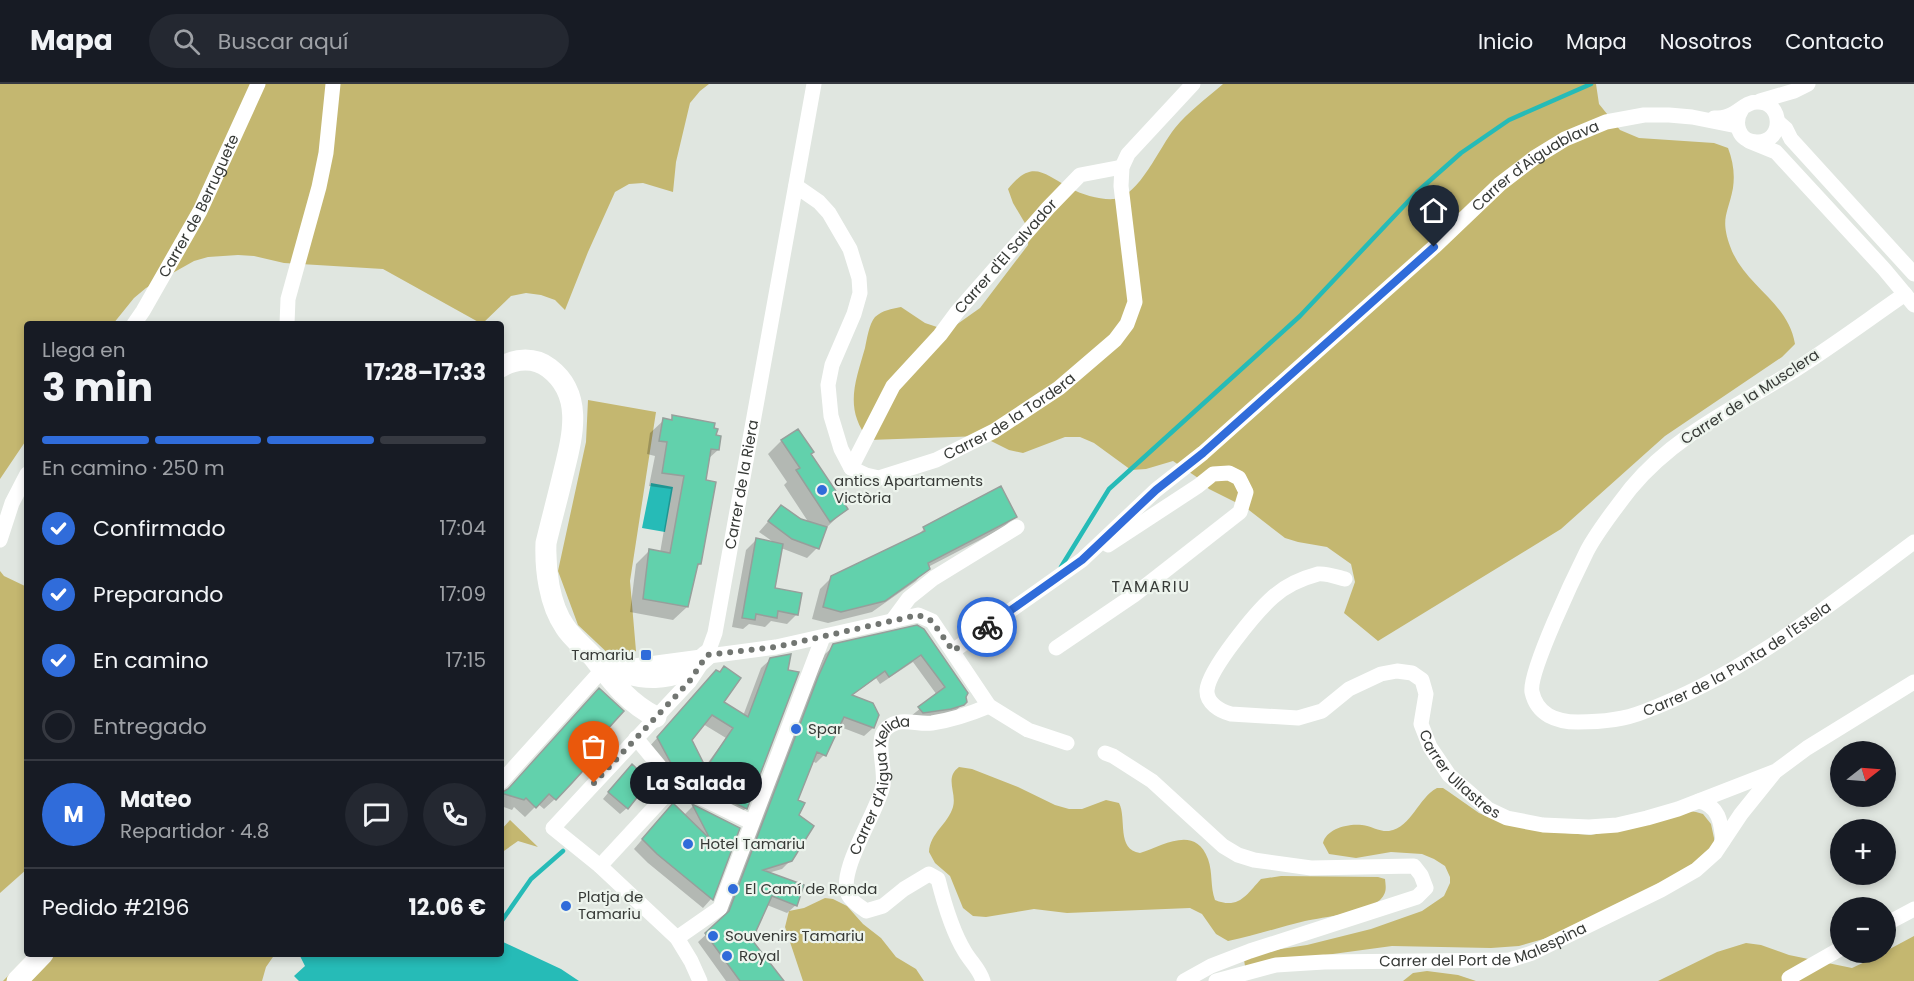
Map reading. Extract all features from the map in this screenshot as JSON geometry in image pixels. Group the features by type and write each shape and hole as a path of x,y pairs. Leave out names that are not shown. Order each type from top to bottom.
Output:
{"street":[{"name":"Carrer de Berruguete","path":"136,321 200,211 258,84"},
{"path":"287,321 288,299 326,153 333,84"},
{"name":"Carrer de la Riera","path":"600,866 553,828 689,682 707,655 715,633 814,84"},
{"path":"1122,167 1128,154 1193,84"},
{"path":"1809,84 1794,91 1753,102 1742,108 1737,126 1749,141 1776,152 1884,269 1909,300"},
{"path":"1749,141 1763,142 1769,139 1774,134 1778,121 1792,97 1809,84"},
{"path":"1760,101 1770,105 1791,139 1914,274"},
{"name":"Carrer d'Aiguablava","path":"1706,119 1729,116 1742,108"},
{"name":"Carrer d'Aiguablava","path":"953,651 1082,560 1156,490 1203,453 1434,247 1500,184 1534,158 1565,139 1606,122 1644,115 1706,119 1737,126"},
{"name":"Carrer de la Tordera","path":"851,468 879,478 936,460 993,431 1040,400 1115,340 1128,324 1135,302 1121,186 1122,167"},
{"name":"Carrer d'El Salvador","path":"851,468 893,386 940,335 957,312 1048,208 1080,175 1122,167"},
{"path":"796,186 819,202 829,213 850,249 859,278 860,293 854,314 832,365 828,385 831,416 841,449 851,468"},
{"name":"Carrer de la Musclera","path":"1541,712 1532,692 1531,682 1537,661 1588,549 1632,488 1664,454 1697,428 1909,300"},
{"path":"504,365 510,362 530,359 545,365 558,375 567,389 572,408 573,433 546,543 550,590 564,626 603,665 625,696 656,717"},
{"path":"1056,648 1134,595 1240,512 1246,492 1239,478 1229,473 1213,474 1137,528 1082,560"},
{"path":"0,540 12,502 24,480"},
{"path":"892,621 909,598 934,578 1017,526"},
{"name":"Carrer de la Punta de l'Estela","path":"1541,712 1566,722 1601,722 1641,713 1698,688 1744,663 1914,542"},
{"name":"Carrer Ullastres","path":"1345,579 1321,573 1300,580 1274,596 1237,637 1211,679 1207,691 1210,702 1221,711 1231,714 1298,718 1322,711 1349,689 1381,674 1396,671 1412,673 1422,680 1425,694 1421,724 1430,747 1449,775 1488,809 1507,818 1543,825 1589,827 1617,825 1647,819 1699,801 1776,771 1807,748 1914,682"},
{"path":"603,665 637,678 663,677 687,670 697,665 707,655 776,647 918,615 925,616 932,621 989,706 1029,730 1067,743"},
{"path":"678,938 720,908 823,637"},
{"path":"504,779 603,665"},
{"name":"Carrer d'Aigua Xelida","path":"983,981 964,951 943,901 938,879 929,874 904,889 883,906 866,911 848,896 845,879 883,786 880,740 886,728 900,721 928,723 954,718 989,706"},
{"path":"636,738 675,785 751,822"},
{"path":"1105,753 1152,781 1223,846 1238,855 1254,860 1311,868 1414,866 1421,875 1426,888 1417,897 1250,951 1211,966 1184,981"},
{"name":"Carrer del Port de Malespina","path":"1216,981 1276,965 1324,962 1510,960 1532,953 1661,890 1696,870 1715,853 1741,814 1776,771"},
{"path":"675,785 600,866 678,938 700,981"},
{"path":"1699,801 1714,809 1720,821 1723,841"},
{"path":"1896,919 1914,909"},
{"path":"1790,978 1830,955"},
{"path":"17,981 40,957"}],"shaded area":[{"path":"0,84 709,84 690,103 676,162 673,192 643,183 629,184 615,192 565,310 555,300 526,293 511,296 485,321 477,321 383,269 284,263 238,255 208,257 194,261 146,288 134,298 115,321 24,321 24,443 0,479"},
{"path":"1223,84 1596,84 1599,104 1620,130 1639,138 1714,143 1728,148 1734,178 1725,222 1730,246 1745,272 1784,316 1795,344 1782,357 1665,436 1561,529 1378,641 1344,613 1355,582 1351,564 1327,547 1285,538 1245,507 1209,489 1198,478 1173,461 1146,469 1131,470 1094,443 1080,437 1065,437 1023,453 1009,450 981,436 869,440 856,417 854,396 868,332 875,317 884,311 901,307 925,323 940,328 956,325 980,308 1028,245 1029,230 1013,203 1008,189 1016,180 1024,174 1038,172 1086,195 1109,199 1123,196 1132,190 1148,170 1180,122"},
{"path":"588,400 656,412 630,581 636,651 614,659 578,625 558,571 586,442"},
{"path":"0,571 4,576 24,586 24,872 0,893"},
{"path":"959,767 972,769 1069,809 1082,809 1106,800 1119,803 1125,840 1133,851 1140,853 1178,840 1195,842 1202,848 1208,859 1215,900 1223,903 1242,899 1261,879 1281,876 1378,877 1385,879 1385,893 1380,900 1365,908 1228,941 1216,934 1202,914 1190,908 1067,913 1034,909 986,917 973,916 963,908 950,876 935,863 929,852 932,839 951,813 954,801 952,776"},
{"path":"1437,788 1443,788 1479,813 1505,824 1540,831 1591,835 1653,823 1689,811 1696,812 1703,814 1711,824 1714,845 1709,852 1677,876 1547,938 1519,946 1491,948 1392,946 1245,966 1244,960 1274,950 1307,945 1371,929 1422,911 1444,896 1450,883 1450,877 1445,866 1434,859 1422,854 1391,852 1356,858 1329,854 1323,843 1328,834 1344,826 1362,825 1386,831 1397,828 1404,824 1425,798"},
{"path":"510,820 538,847 518,841 504,851 504,827"},
{"path":"825,898 847,906 863,924 881,938 896,957 916,969 924,981 803,981 785,927 789,911 804,908"},
{"path":"1914,936 1914,981 1658,981 1717,952 1746,943 1761,945 1789,955 1852,968 1863,963 1896,963 1896,946"},
{"path":"26,957 273,957 266,967 262,981 3,981"},
{"path":"1427,971 1458,975 1476,981 1403,981 1413,973"}],"water":[{"path":"651,483 673,487 665,532 642,528"},
{"path":"504,942 561,969 579,981 299,981 294,976 305,966 300,957 504,957"}],"building":[{"path":"672,415 715,423 714,428 718,429 716,435 721,436 719,450 711,449 706,480 716,482 701,564 698,564 688,607 643,599 649,549 670,553 684,476 662,473 667,442 659,441 663,418 672,420"},
{"name":"antics Apartaments Victòria","path":"798,429 814,452 811,454 848,509 830,522 796,470 800,468 781,440"},
{"path":"1001,486 1017,517 928,563 930,569 885,601 841,612 823,607 831,576 925,531 923,527"},
{"name":"antics Apartaments Victòria","path":"781,505 801,519 827,527 819,549 792,539 768,521"},
{"path":"756,538 783,544 775,588 802,593 798,615 778,611 777,618 756,614 755,620 742,618"},
{"path":"917,625 924,629 968,693 967,702 951,709 923,713 918,707 945,687 921,655 889,677 885,671 852,695 873,703 879,715 874,728 844,717 826,756 817,752 798,800 805,803 799,815 814,826 792,861 763,870 804,885 797,906 772,896 752,940 784,981 740,981 705,933 729,911 818,677 833,644"},
{"path":"791,654 788,670 799,672 747,809 681,777 657,737 716,670 720,672 724,666 741,678 724,702 748,717 770,658","holes":["712,715 733,728 706,768 692,740"]},
{"path":"599,688 624,711 605,732 607,734 605,738 609,742 556,800 549,794 536,808 526,798 524,800 504,794"},
{"path":"632,764 650,781 628,809 608,792"},
{"path":"673,803 710,839 692,804 740,828 713,900 642,839"}],"waterway":[{"path":"1061,567 1109,489 1300,316 1417,192 1461,153 1509,120 1591,84"},
{"path":"504,918 531,879 563,851"}],"way so far":[{"path":"594,783 689,682 707,655 776,647 918,615 925,616 932,621 953,651 987,627"}],"place":[{"name":"antics Apartaments Victòria","path":"822,490"},
{"name":"Tamariu","path":"646,655"},
{"name":"Spar","path":"796,729"},
{"name":"La Salada","path":"594,783"},
{"name":"Hotel Tamariu","path":"688,844"},
{"name":"El Camí de Ronda","path":"733,889"},
{"name":"Platja de Tamariu","path":"566,906"},
{"name":"Souvenirs Tamariu","path":"713,936"},
{"name":"Royal","path":"727,956"}],"district":[{"name":"TAMARIU","path":"1151,586"}],"route":[{"path":"987,627 1082,560 1156,490 1203,453 1434,247"}]}
